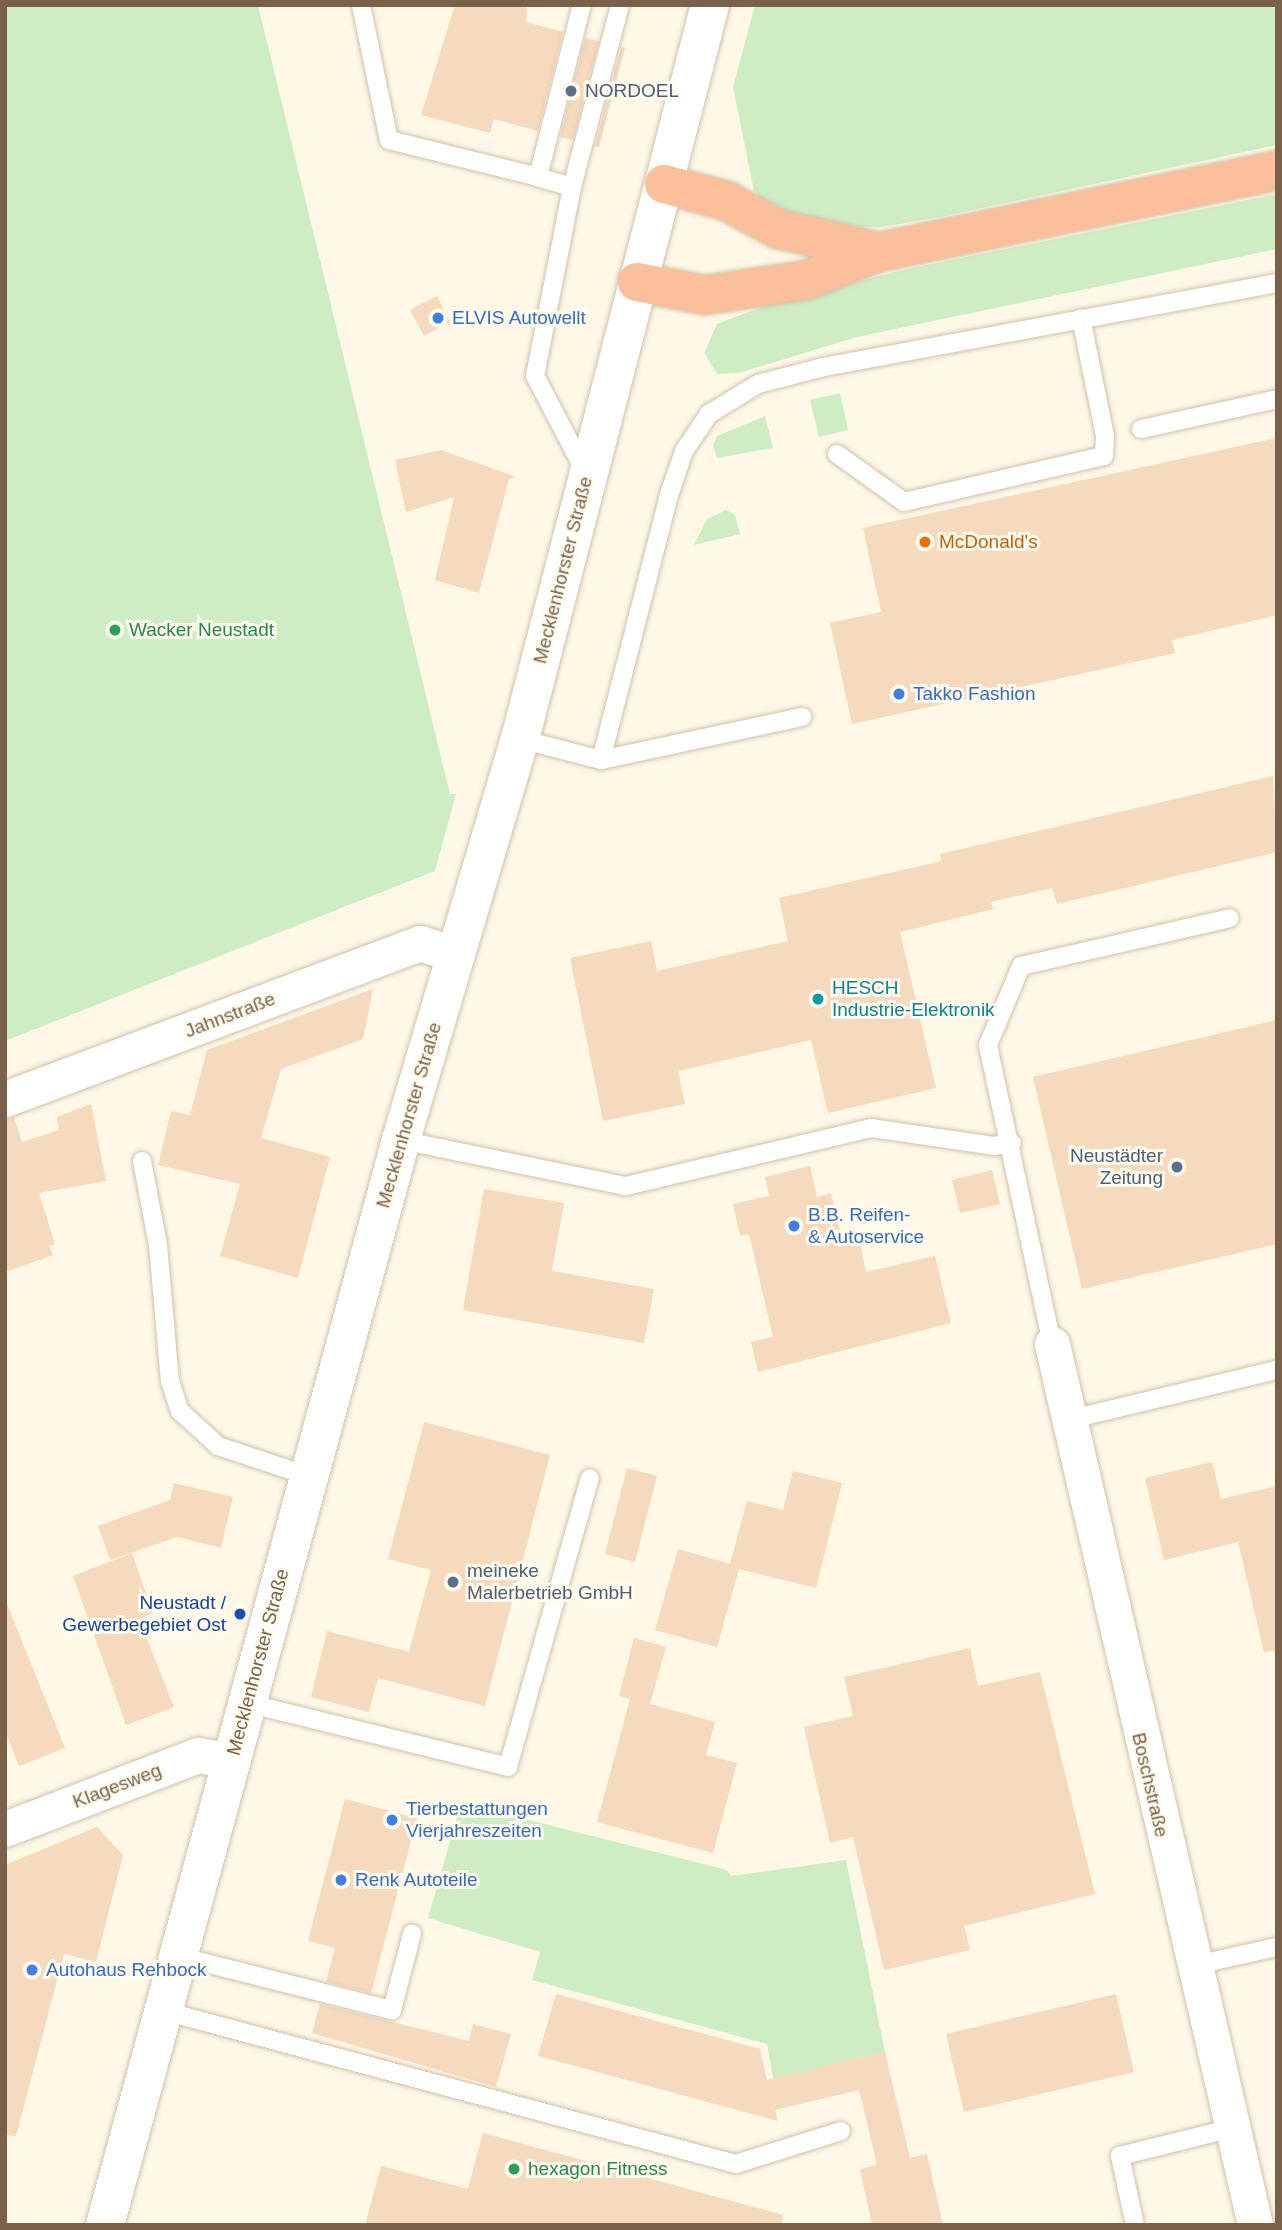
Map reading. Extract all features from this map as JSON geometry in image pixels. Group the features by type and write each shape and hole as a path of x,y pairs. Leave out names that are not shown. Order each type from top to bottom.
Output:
{"highway":[{"path":"637,282 722,295 807,280 879,252 1277,170"},
{"path":"664,184 727,201 778,229 879,252"}],"main road":[{"name":"Mecklenhorster Straße","path":"105,2225 401,1140 520,739 710,5"}],"street":[{"name":"Jahnstraße","path":"5,1099 420,943 456,955"},
{"name":"Boschstraße","path":"1052,1344 1191,1966 1255,2225"},
{"name":"Klagesweg","path":"5,1829 198,1755 231,1761"}],"lane":[{"path":"361,5 389,140 572,187"},
{"path":"538,177 582,5"},
{"path":"587,475 535,376 572,187 620,5"},
{"path":"601,760 670,492 684,451 709,414 758,384 824,367 1277,283"},
{"path":"837,454 904,502 1104,456 1105,436 1081,318"},
{"path":"1141,429 1277,399"},
{"path":"520,739 601,760 802,717"},
{"path":"1052,1344 1012,1143 988,1045 1021,967 1230,918"},
{"path":"401,1140 626,1186 871,1128 994,1146 1012,1143"},
{"path":"142,1161 158,1245 170,1381 180,1411 218,1446 308,1476"},
{"path":"1069,1420 1277,1370"},
{"path":"246,1703 508,1767 590,1478"},
{"path":"178,1956 392,2010 412,1934"},
{"path":"1191,1966 1277,1947"},
{"path":"164,2011 736,2164 841,2131"},
{"path":"1135,2225 1120,2156 1231,2128"}],"green space":[{"path":"5,5 258,5 450,794 456,794 435,871 5,1041"},
{"path":"755,5 1277,5 1277,145 940,217 882,227 811,226 769,206 754,191 733,87"},
{"path":"1277,194 1277,249 857,337 739,373 717,374 704,353 717,324 770,304 907,269"},
{"path":"840,393 848,430 819,437 810,400"},
{"path":"765,416 773,448 717,458 713,445 717,436"},
{"path":"726,510 735,515 740,534 694,545 707,519"},
{"path":"461,1803 727,1870 731,1876 846,1860 885,2052 773,2079 767,2044 532,1980 540,1952 428,1918"}],"building":[{"path":"455,5 527,5 526,22 563,32 538,131 494,119 490,133 421,115"},
{"path":"585,38 599,41 573,140 560,137"},
{"path":"621,47 625,48 599,147 595,146"},
{"path":"437,296 450,322 424,336 410,310"},
{"path":"1277,438 1277,615 1172,640 1175,653 852,724 830,623 881,612 863,528"},
{"path":"441,450 516,477 509,479 479,593 435,580 454,497 406,512 395,460"},
{"path":"1273,776 1277,852 1057,904 1052,888 991,902 993,909 900,932 936,1088 828,1113 811,1040 678,1071 685,1104 603,1121 570,958 651,941 657,971 788,941 779,898 942,861 940,854"},
{"path":"373,989 363,1039 281,1069 261,1138 330,1157 298,1278 220,1256 240,1184 158,1165 171,1111 190,1115 207,1050"},
{"path":"1277,1020 1277,1244 1082,1289 1033,1077"},
{"path":"91,1104 106,1181 39,1193 55,1244 49,1246 53,1255 5,1272 5,1119 14,1117 22,1142 59,1130 57,1117"},
{"path":"810,1166 817,1197 831,1193 841,1236 858,1233 866,1272 935,1256 951,1323 758,1372 751,1342 773,1337 749,1234 740,1236 733,1204 769,1196 765,1177"},
{"path":"992,1170 1000,1204 960,1213 952,1180"},
{"path":"484,1189 564,1203 552,1271 654,1289 644,1343 463,1310"},
{"path":"424,1422 550,1455 485,1706 378,1678 369,1712 311,1697 327,1631 409,1652 431,1570 388,1559"},
{"path":"1212,1462 1221,1499 1277,1486 1277,1651 1264,1652 1238,1542 1164,1560 1145,1478"},
{"path":"627,1468 657,1476 635,1562 605,1554"},
{"path":"793,1471 842,1483 816,1588 739,1569 717,1647 655,1630 678,1549 730,1564 747,1501 783,1510"},
{"path":"174,1483 233,1497 221,1548 177,1537 110,1560 98,1526 170,1500"},
{"path":"132,1553 153,1613 139,1619 174,1707 126,1725 73,1576"},
{"path":"5,1599 65,1748 19,1766 5,1730"},
{"path":"634,1638 666,1647 650,1704 715,1722 706,1755 737,1763 713,1853 597,1822 630,1699 619,1696"},
{"path":"970,1648 978,1686 1040,1672 1095,1894 964,1926 970,1950 884,1970 853,1837 830,1843 804,1727 853,1716 844,1677"},
{"path":"345,1799 417,1818 371,1993 326,1982 335,1948 308,1941"},
{"name":"Autohaus Rehbock","path":"97,1827 123,1855 96,1962 64,1954 16,2136 5,2135 5,1865"},
{"path":"556,1994 760,2049 767,2080 885,2052 910,2158 927,2154 943,2225 872,2225 860,2169 877,2165 859,2090 775,2110 778,2121 538,2056"},
{"path":"1116,1994 1134,2072 964,2112 946,2034"},
{"path":"320,2004 469,2041 473,2024 511,2034 496,2087 312,2033"},
{"path":"483,2133 783,2215 782,2225 365,2225 381,2166 468,2189"}],"place":[{"name":"NORDOEL","path":"571,91"},
{"name":"ELVIS Autowellt","path":"438,318"},
{"name":"McDonald's","path":"925,542"},
{"name":"Wacker Neustadt","path":"115,630"},
{"name":"Takko Fashion","path":"899,694"},
{"name":"HESCH Industrie-Elektronik","path":"818,999"},
{"name":"Neustädter Zeitung","path":"1177,1167"},
{"name":"B.B. Reifen- & Autoservice","path":"794,1226"},
{"name":"meineke Malerbetrieb GmbH","path":"453,1582"},
{"name":"Neustadt / Gewerbegebiet Ost","path":"240,1614"},
{"name":"Tierbestattungen Vierjahreszeiten","path":"392,1820"},
{"name":"Renk Autoteile","path":"341,1880"},
{"name":"Autohaus Rehbock","path":"32,1970"},
{"name":"hexagon Fitness","path":"514,2169"}]}
